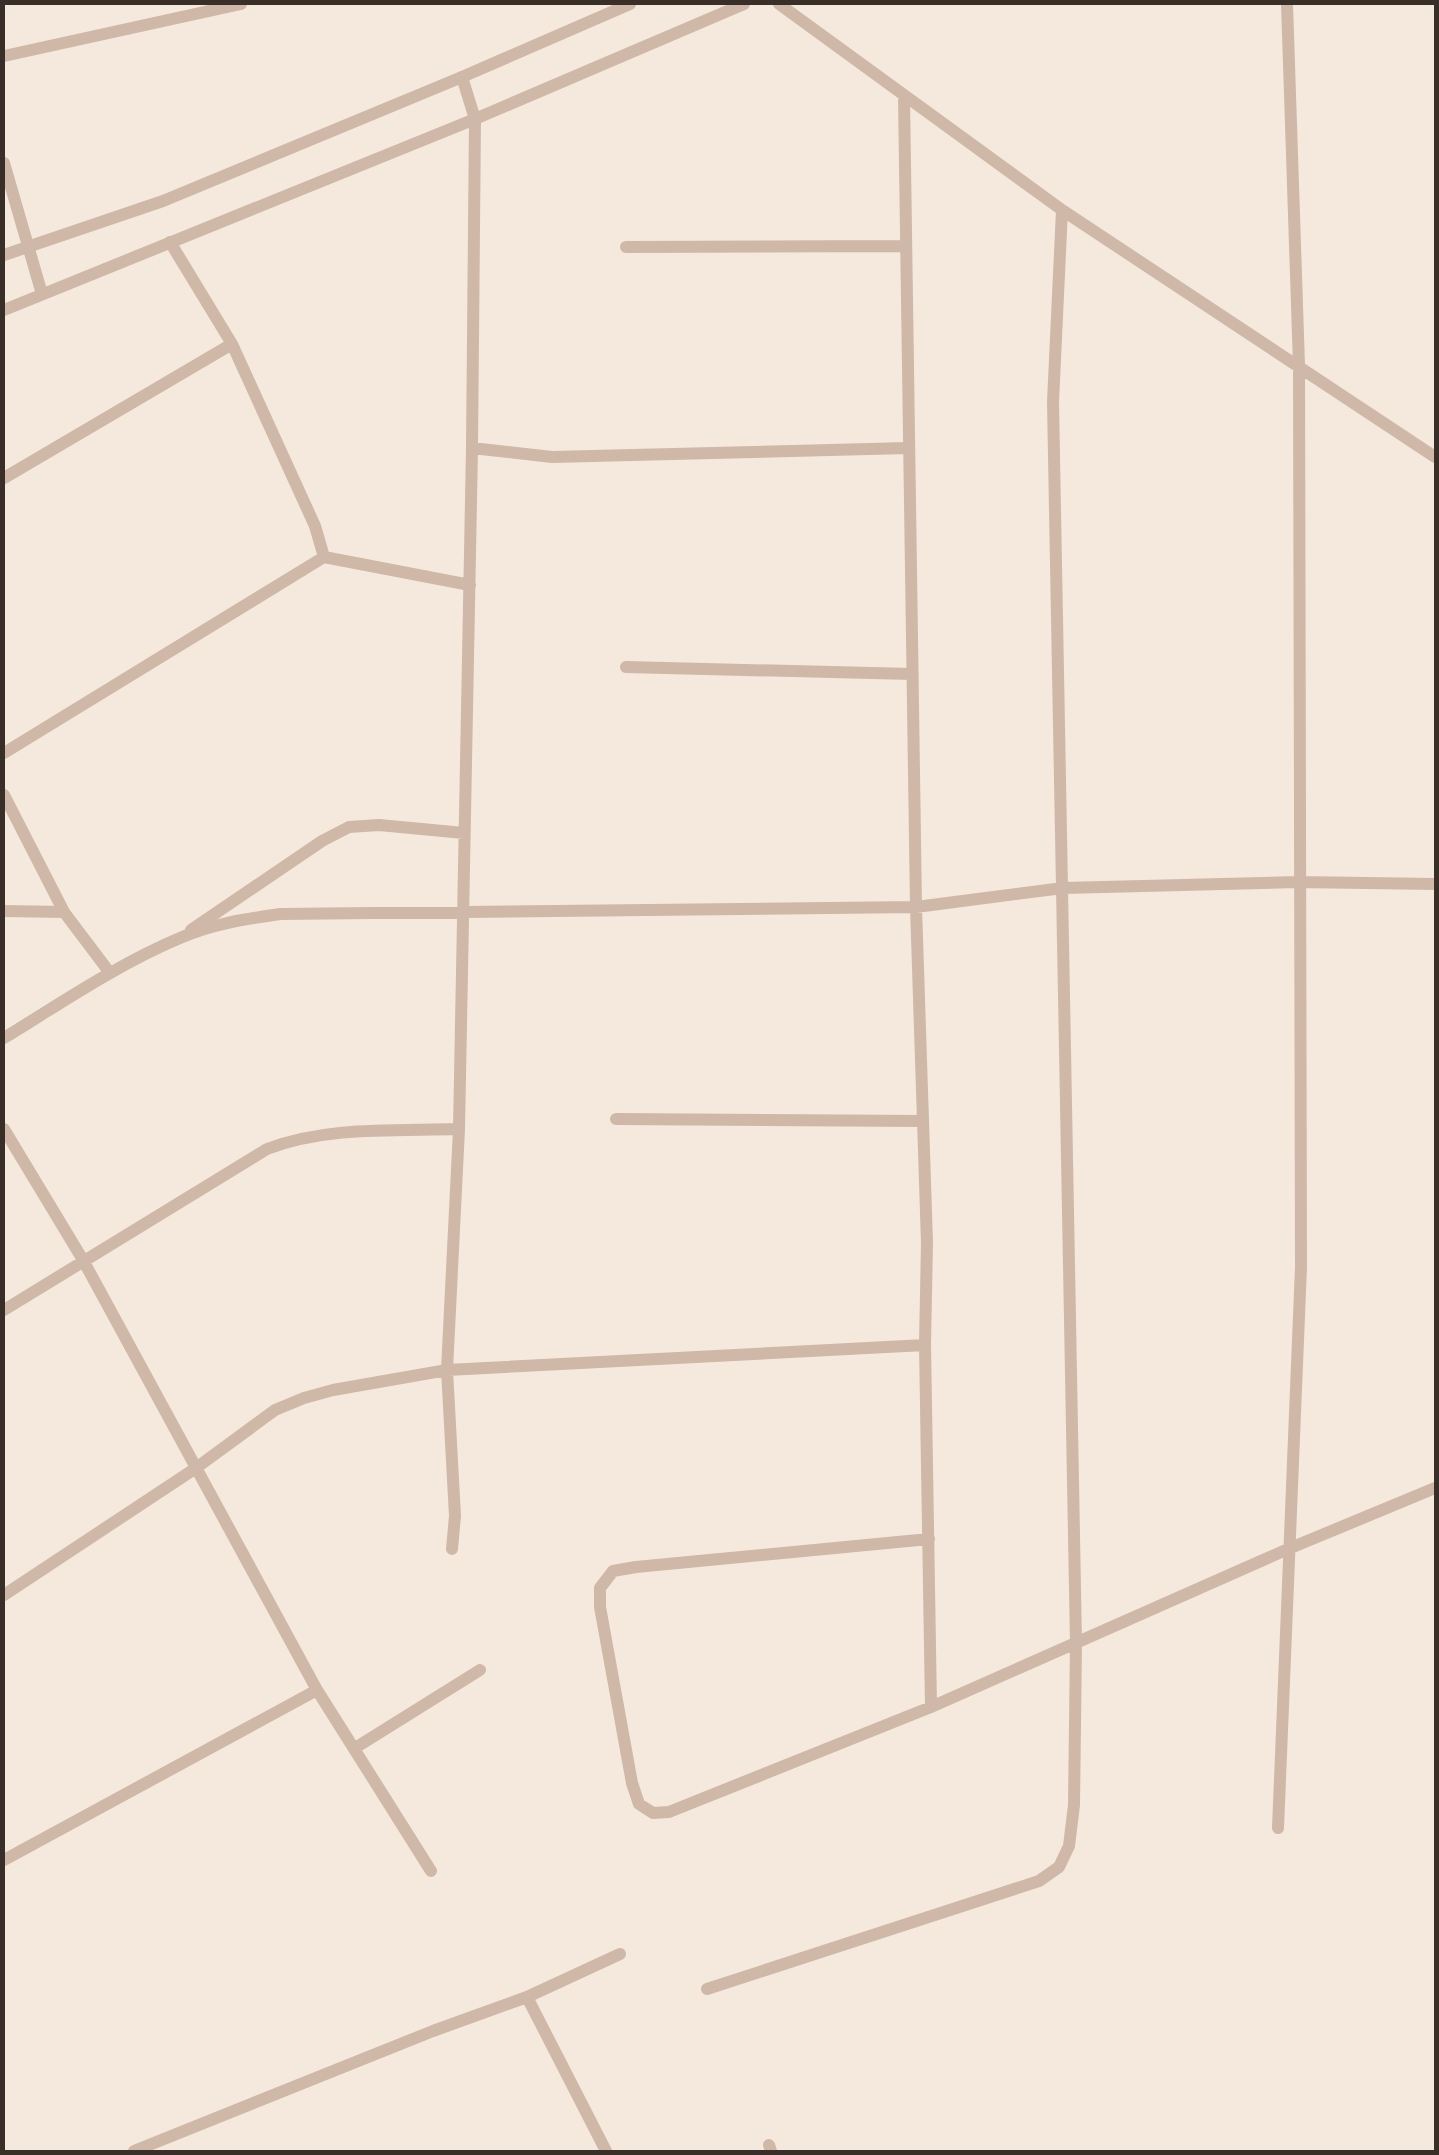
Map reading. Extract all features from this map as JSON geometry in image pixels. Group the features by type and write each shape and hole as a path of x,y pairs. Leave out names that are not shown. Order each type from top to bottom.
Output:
{"street":[{"path":"4,56 241,4"},
{"path":"4,255 163,201 462,77 630,4"},
{"path":"4,310 475,119 744,4"},
{"path":"779,4 904,97 1062,210 1299,365 1435,458"},
{"path":"1278,1828 1301,1267 1298,882 1299,365 1287,4"},
{"path":"452,1549 455,1516 447,1370 459,1129 470,585 475,119 462,77"},
{"path":"904,97 916,907 927,1243 925,1345 931,1706"},
{"path":"4,164 26,246 42,294"},
{"path":"707,1989 1039,1880 1058,1867 1069,1846 1074,1805 1076,1642 1053,402 1062,210"},
{"path":"170,242 232,344 315,526 324,557"},
{"path":"626,247 905,246"},
{"path":"4,478 232,344"},
{"path":"472,448 552,457 908,448"},
{"path":"4,752 324,557 470,585"},
{"path":"626,666 912,674"},
{"path":"4,795 64,912 110,973"},
{"path":"4,1038 110,973 180,937 322,841 349,827 379,825 464,833"},
{"path":"180,937 237,920 280,914 916,907 1063,888 1298,882 1435,884"},
{"path":"4,911 64,912"},
{"path":"616,1119 923,1121"},
{"path":"4,1129 83,1260 317,1690 431,1871"},
{"path":"4,1310 267,1149 293,1139 319,1134 459,1129"},
{"path":"4,1595 196,1468 275,1410 304,1398 333,1390 447,1370 925,1345"},
{"path":"929,1539 646,1566 613,1571 600,1588 600,1607 632,1783 639,1804 653,1813 670,1812 931,1706 1288,1549 1435,1488"},
{"path":"355,1748 480,1670"},
{"path":"4,1860 317,1690"},
{"path":"134,2151 433,2031 527,1996 620,1954"},
{"path":"527,1996 606,2151"}]}
